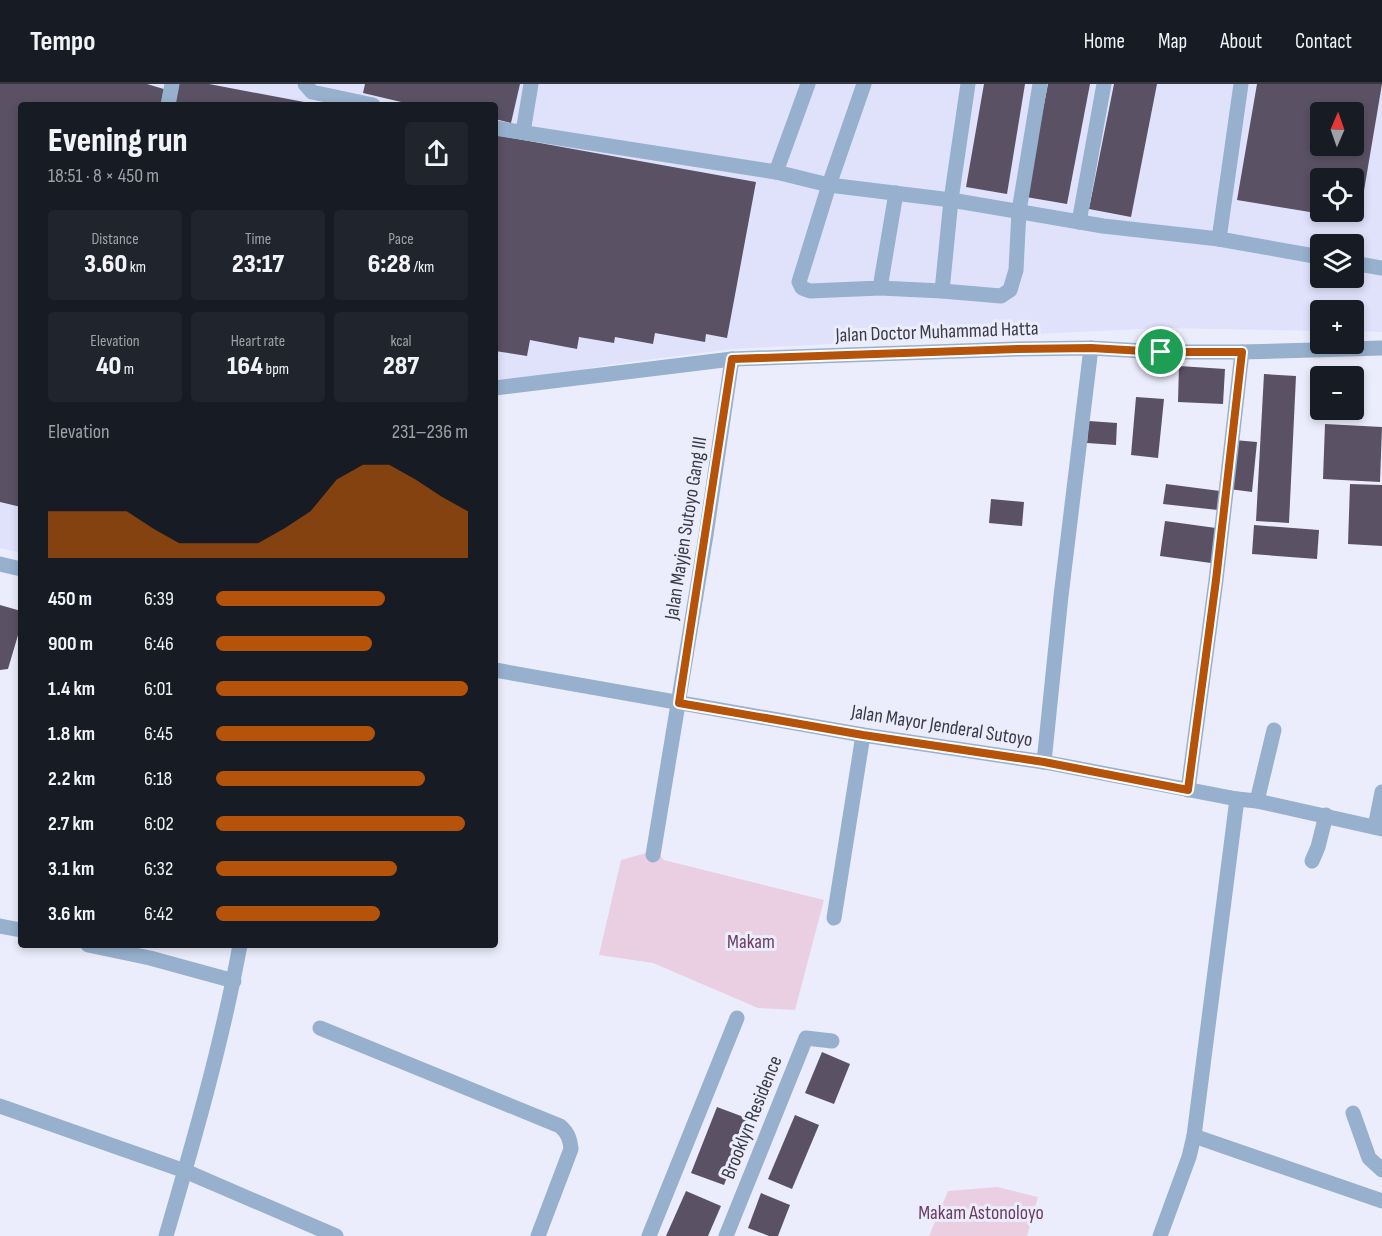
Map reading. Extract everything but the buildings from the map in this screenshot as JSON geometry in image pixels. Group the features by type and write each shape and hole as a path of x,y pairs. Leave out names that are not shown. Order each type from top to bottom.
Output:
{"street":[{"path":"169,102 172,84"},
{"path":"305,84 312,92 359,102"},
{"path":"523,132 531,84"},
{"path":"776,172 808,84"},
{"path":"864,84 829,184 799,282 802,288 810,291 880,288 1000,296 1011,290 1016,270 1019,211 1040,84"},
{"path":"942,291 951,200 968,84"},
{"path":"1079,222 1104,84"},
{"path":"1219,239 1241,84"},
{"path":"498,128 776,172 829,184 951,200 1079,222 1219,239 1310,255"},
{"path":"880,288 896,193"},
{"path":"1364,265 1382,268"},
{"path":"1044,762 1061,596 1091,348"},
{"name":"Jalan Doctor Muhammad Hatta","path":"498,388 732,359 1017,349 1091,348 1161,352 1242,352 1382,348"},
{"path":"1188,790 1216,580 1242,352"},
{"name":"Jalan Mayjen Sutoyo Gang III","path":"653,855 732,359"},
{"path":"0,564 18,568"},
{"name":"Jalan Mayor Jenderal Sutoyo","path":"498,672 863,735 1044,762 1257,801 1379,828"},
{"path":"1257,801 1274,730"},
{"path":"834,918 863,735"},
{"path":"1379,828 1382,792"},
{"path":"1160,1236 1189,1157 1194,1136 1237,799"},
{"path":"1312,861 1326,816"},
{"path":"0,926 18,929"},
{"path":"102,948 150,958 234,981"},
{"path":"166,1236 234,981 240,948"},
{"path":"649,1236 737,1018"},
{"path":"320,1028 560,1126 570,1139 571,1149 538,1236"},
{"name":"Brooklyn Residence","path":"726,1236 806,1038 832,1041"},
{"path":"0,1106 185,1171 336,1236"},
{"path":"1353,1113 1369,1158 1382,1170"},
{"path":"1194,1136 1382,1201"}],"shaded area":[{"path":"0,84 1382,84 1382,332 1364,331 1364,300 1310,300 1310,331 1161,328 731,349 608,365 498,384 498,102 18,102 18,552 0,548"}],"green space":[{"name":"Makam","path":"646,853 659,854 664,860 824,900 795,1010 758,1008 653,963 599,955 621,860"},
{"name":"Makam Astonoloyo","path":"997,1187 1038,1197 1027,1236 929,1236 948,1191"}],"route":[{"path":"1091,348 1161,352 1242,352 1216,580 1188,790 1044,762 863,735 679,703 732,359 1017,349 1091,348"}]}
